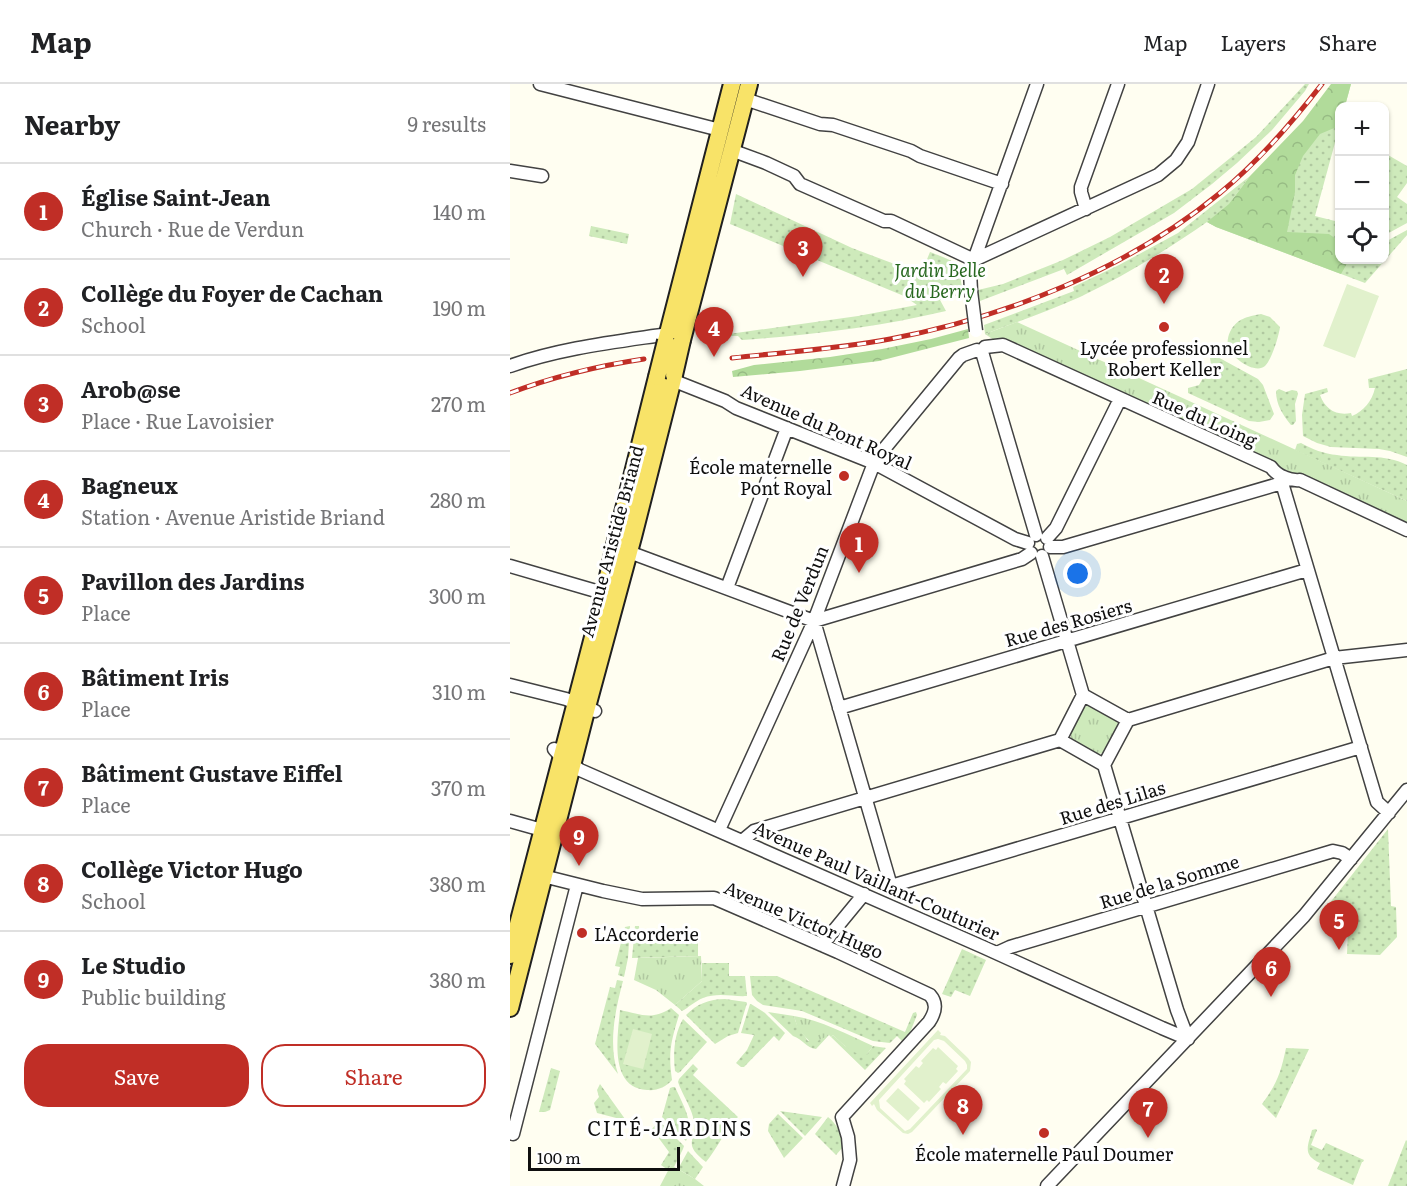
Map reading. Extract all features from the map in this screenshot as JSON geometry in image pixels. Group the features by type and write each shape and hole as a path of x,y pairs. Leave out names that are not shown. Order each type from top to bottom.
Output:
{"main road":[{"name":"Avenue Aristide Briand","path":"581,705 629,552 668,377 672,338 732,84"},
{"name":"Avenue Aristide Briand","path":"672,338 747,92"},
{"name":"Avenue Aristide Briand","path":"510,1008 543,876 567,760 668,377"},
{"name":"Avenue Aristide Briand","path":"510,955 515,914 567,760"}],"street":[{"path":"540,84 720,130"},
{"path":"1037,84 970,271 976,331 1083,695 1060,740"},
{"path":"1086,208 1081,188 1118,84"},
{"path":"974,260 1158,175 1176,160 1188,141 1208,84"},
{"path":"747,92 820,124 833,125 1002,184"},
{"path":"731,150 766,163 794,176 800,184 884,221 891,221 974,260"},
{"path":"510,171 542,176"},
{"path":"510,366 537,357 598,345 672,338"},
{"name":"Rue du Loing","path":"981,348 1003,345 1271,467 1283,480 1300,480 1407,530"},
{"name":"Rue de Verdun","path":"719,830 814,621 874,463 959,358 981,348"},
{"name":"Avenue du Pont Royal","path":"668,377 725,401 736,408 874,463 1015,539 1039,546"},
{"path":"629,552 814,621 1022,559 1039,546 1056,528 1120,399"},
{"path":"727,588 787,428"},
{"path":"1039,546 1063,547 1283,480 1307,570 1377,802 1389,813"},
{"path":"510,566 596,591"},
{"name":"Rue des Rosiers","path":"839,708 1307,570"},
{"path":"814,621 891,886 885,904"},
{"path":"1104,765 1128,720 1334,658 1407,650"},
{"path":"510,684 581,705"},
{"path":"1083,695 1128,720"},
{"path":"742,841 754,831 1060,740 1104,765 1177,1010 1188,1038"},
{"name":"Rue des Lilas","path":"891,886 1361,747"},
{"name":"Avenue Paul Vaillant-Couturier","path":"567,760 742,841 1188,1038"},
{"path":"1047,1186 1304,916 1407,790"},
{"path":"510,821 535,828"},
{"name":"Rue de la Somme","path":"997,953 1010,947 1333,851 1342,853 1351,859"},
{"name":"Avenue Victor Hugo","path":"543,876 642,899 714,898 925,992 933,999 934,1014 929,1022 842,1117 848,1137 850,1160 843,1186"},
{"path":"512,1133 577,885"},
{"path":"822,945 864,894"}],"green space":[{"path":"1305,84 1309,84 1305,91 1272,130 1237,163 1174,213 1067,275 1064,269 980,301 978,290 1003,284 1063,260 1110,237 1192,189 1256,137"},
{"path":"1331,84 1351,84 1346,102 1335,102 1335,128 1320,134 1303,156 1295,175 1295,192 1287,232 1329,234 1335,238 1335,264 1347,264 1341,274 1207,222 1229,204 1250,176 1303,121"},
{"path":"1335,84 1351,84 1346,102 1335,102 1335,143 1315,216 1335,221 1335,264 1382,264 1365,283 1207,222 1145,262 1096,289 1057,307 985,334 984,325 1074,291 1073,287 1178,233 1250,176 1232,200 1270,165"},
{"path":"1389,156 1407,166 1407,183 1397,197 1407,204 1407,223 1389,233"},
{"name":"Jardin Belle du Berry","path":"736,194 852,248 921,274 930,252 948,259 959,269 963,294 940,300 946,311 896,322 768,338 742,340 738,336 729,336 729,334 858,316 917,305 904,296 730,224"},
{"path":"591,226 629,234 627,244 589,236"},
{"path":"1407,230 1407,235 1389,256 1389,240"},
{"path":"1347,284 1379,296 1355,358 1323,346"},
{"path":"1261,314 1270,317 1280,327 1278,336 1265,366 1249,367 1238,360 1230,350 1228,341 1230,332 1239,321"},
{"path":"1017,322 1407,501 1407,525 985,334"},
{"path":"968,329 969,338 879,361 733,377 732,371 754,365 882,349"},
{"path":"1214,355 1258,379 1263,385 1274,414 1270,420 1249,421 1188,393 1188,388 1199,385 1211,364 1210,358"},
{"path":"1407,369 1407,457 1379,449 1331,447 1303,436 1302,415 1305,394 1327,388 1328,392 1320,395 1325,404 1336,412 1351,413 1352,416 1364,408 1372,397 1375,388 1369,388 1368,379"},
{"path":"1279,389 1286,392 1297,391 1296,421 1293,425 1285,417 1279,405 1276,391"},
{"path":"1301,443 1327,454 1390,459 1407,465 1407,501 1295,450 1297,444"},
{"path":"1088,705 1117,721 1118,724 1103,753 1094,753 1071,739 1071,730 1075,720"},
{"path":"1388,829 1391,906 1396,907 1397,937 1380,955 1347,954 1349,904 1329,904"},
{"path":"630,926 624,977 618,975 620,967 615,966 625,927"},
{"path":"635,926 639,926 640,943 698,942 698,956 632,958"},
{"path":"962,949 986,960 970,996 955,990 951,997 942,994"},
{"path":"701,956 702,981 675,1005 656,990 634,980 638,958"},
{"path":"702,963 729,963 729,976 745,976 747,996 709,996 682,1011 675,1005 702,981"},
{"path":"750,976 777,976 905,1032 913,1013 916,1012 917,1015 909,1035 902,1041 897,1036 890,1043 873,1041 802,1011 763,1005 752,995"},
{"path":"617,980 623,981 615,1016 613,1039 618,1074 595,1044 610,987 615,988"},
{"path":"725,999 747,1003 738,1033 715,1044 686,1015 704,1003"},
{"path":"751,1004 765,1013 785,1033 779,1041 774,1036 744,1067 741,1067 736,1063 747,1050 754,1035 741,1033"},
{"path":"671,1008 679,1015 671,1047 672,1080 664,1087 654,1090 635,1087 626,1080 618,1058 620,1010 640,1015 652,1015"},
{"path":"768,1012 794,1016 798,1027 808,1041 829,1035 816,1049 813,1048 793,1036"},
{"path":"794,1016 824,1024 873,1046 867,1054 858,1054 833,1035 812,1044 798,1029"},
{"path":"683,1019 707,1042 678,1073 675,1071 675,1044"},
{"path":"633,1029 652,1034 643,1069 623,1064"},
{"path":"938,1030 940,1035 945,1036 971,1062 970,1071 908,1134 903,1133 877,1110 874,1104 872,1106 870,1103","holes":["934,1040 944,1041 965,1061 967,1069 910,1129 905,1131 880,1108 879,1100"]},
{"path":"833,1035 845,1046 867,1054 873,1046 886,1048 865,1070 831,1037"},
{"path":"938,1047 958,1066 956,1069 958,1071 946,1084 943,1082 939,1087 941,1089 929,1102 927,1100 924,1103 904,1084 906,1081 904,1079 916,1066 919,1068 923,1063 921,1061 933,1048 936,1050"},
{"path":"1286,1048 1309,1049 1276,1118 1262,1104 1278,1078"},
{"path":"693,1064 698,1069 693,1075 738,1117 706,1162 692,1145 693,1117 678,1082"},
{"path":"551,1068 560,1071 550,1110 539,1112"},
{"path":"600,1084 624,1120 597,1113 594,1103 599,1097 597,1090"},
{"path":"675,1087 689,1121 686,1141 662,1117 670,1088"},
{"path":"898,1088 920,1108 908,1121 886,1101"},
{"path":"780,1111 822,1117 805,1136"},
{"path":"778,1114 803,1138 784,1158 768,1131 769,1124"},
{"path":"828,1117 839,1130 842,1138 843,1147 836,1155 815,1134"},
{"path":"658,1122 684,1146 674,1167 671,1165 668,1170 661,1165 669,1152 652,1129"},
{"path":"1316,1129 1311,1145 1322,1150 1326,1143 1364,1160 1353,1185 1317,1169 1320,1163 1311,1157 1308,1150 1312,1130"},
{"path":"1406,1140 1407,1186 1388,1186"},
{"path":"688,1151 703,1167 695,1179 678,1169"},
{"path":"671,1165 695,1179 704,1186 660,1186"}],"railway":[{"path":"732,358 831,348 934,330 1021,303 1106,267 1146,245 1220,193 1274,142 1322,84"},
{"path":"510,393 576,372 644,359"}],"place":[{"name":"Arob@se","path":"803,277"},
{"name":"Collège du Foyer de Cachan","path":"1164,304"},
{"name":"Lycée professionnel Robert Keller","path":"1164,327"},
{"name":"Bagneux","path":"714,357"},
{"name":"École maternelle Pont Royal","path":"844,476"},
{"name":"Église Saint-Jean","path":"859,573"},
{"name":"Le Studio","path":"579,866"},
{"name":"L'Accorderie","path":"582,933"},
{"name":"Pavillon des Jardins","path":"1339,950"},
{"name":"Bâtiment Iris","path":"1271,997"},
{"name":"École maternelle Paul Doumer","path":"1044,1133"},
{"name":"Collège Victor Hugo","path":"963,1135"},
{"name":"Bâtiment Gustave Eiffel","path":"1148,1138"}],"district":[{"name":"CITÉ-JARDINS","path":"670,1127"}]}
